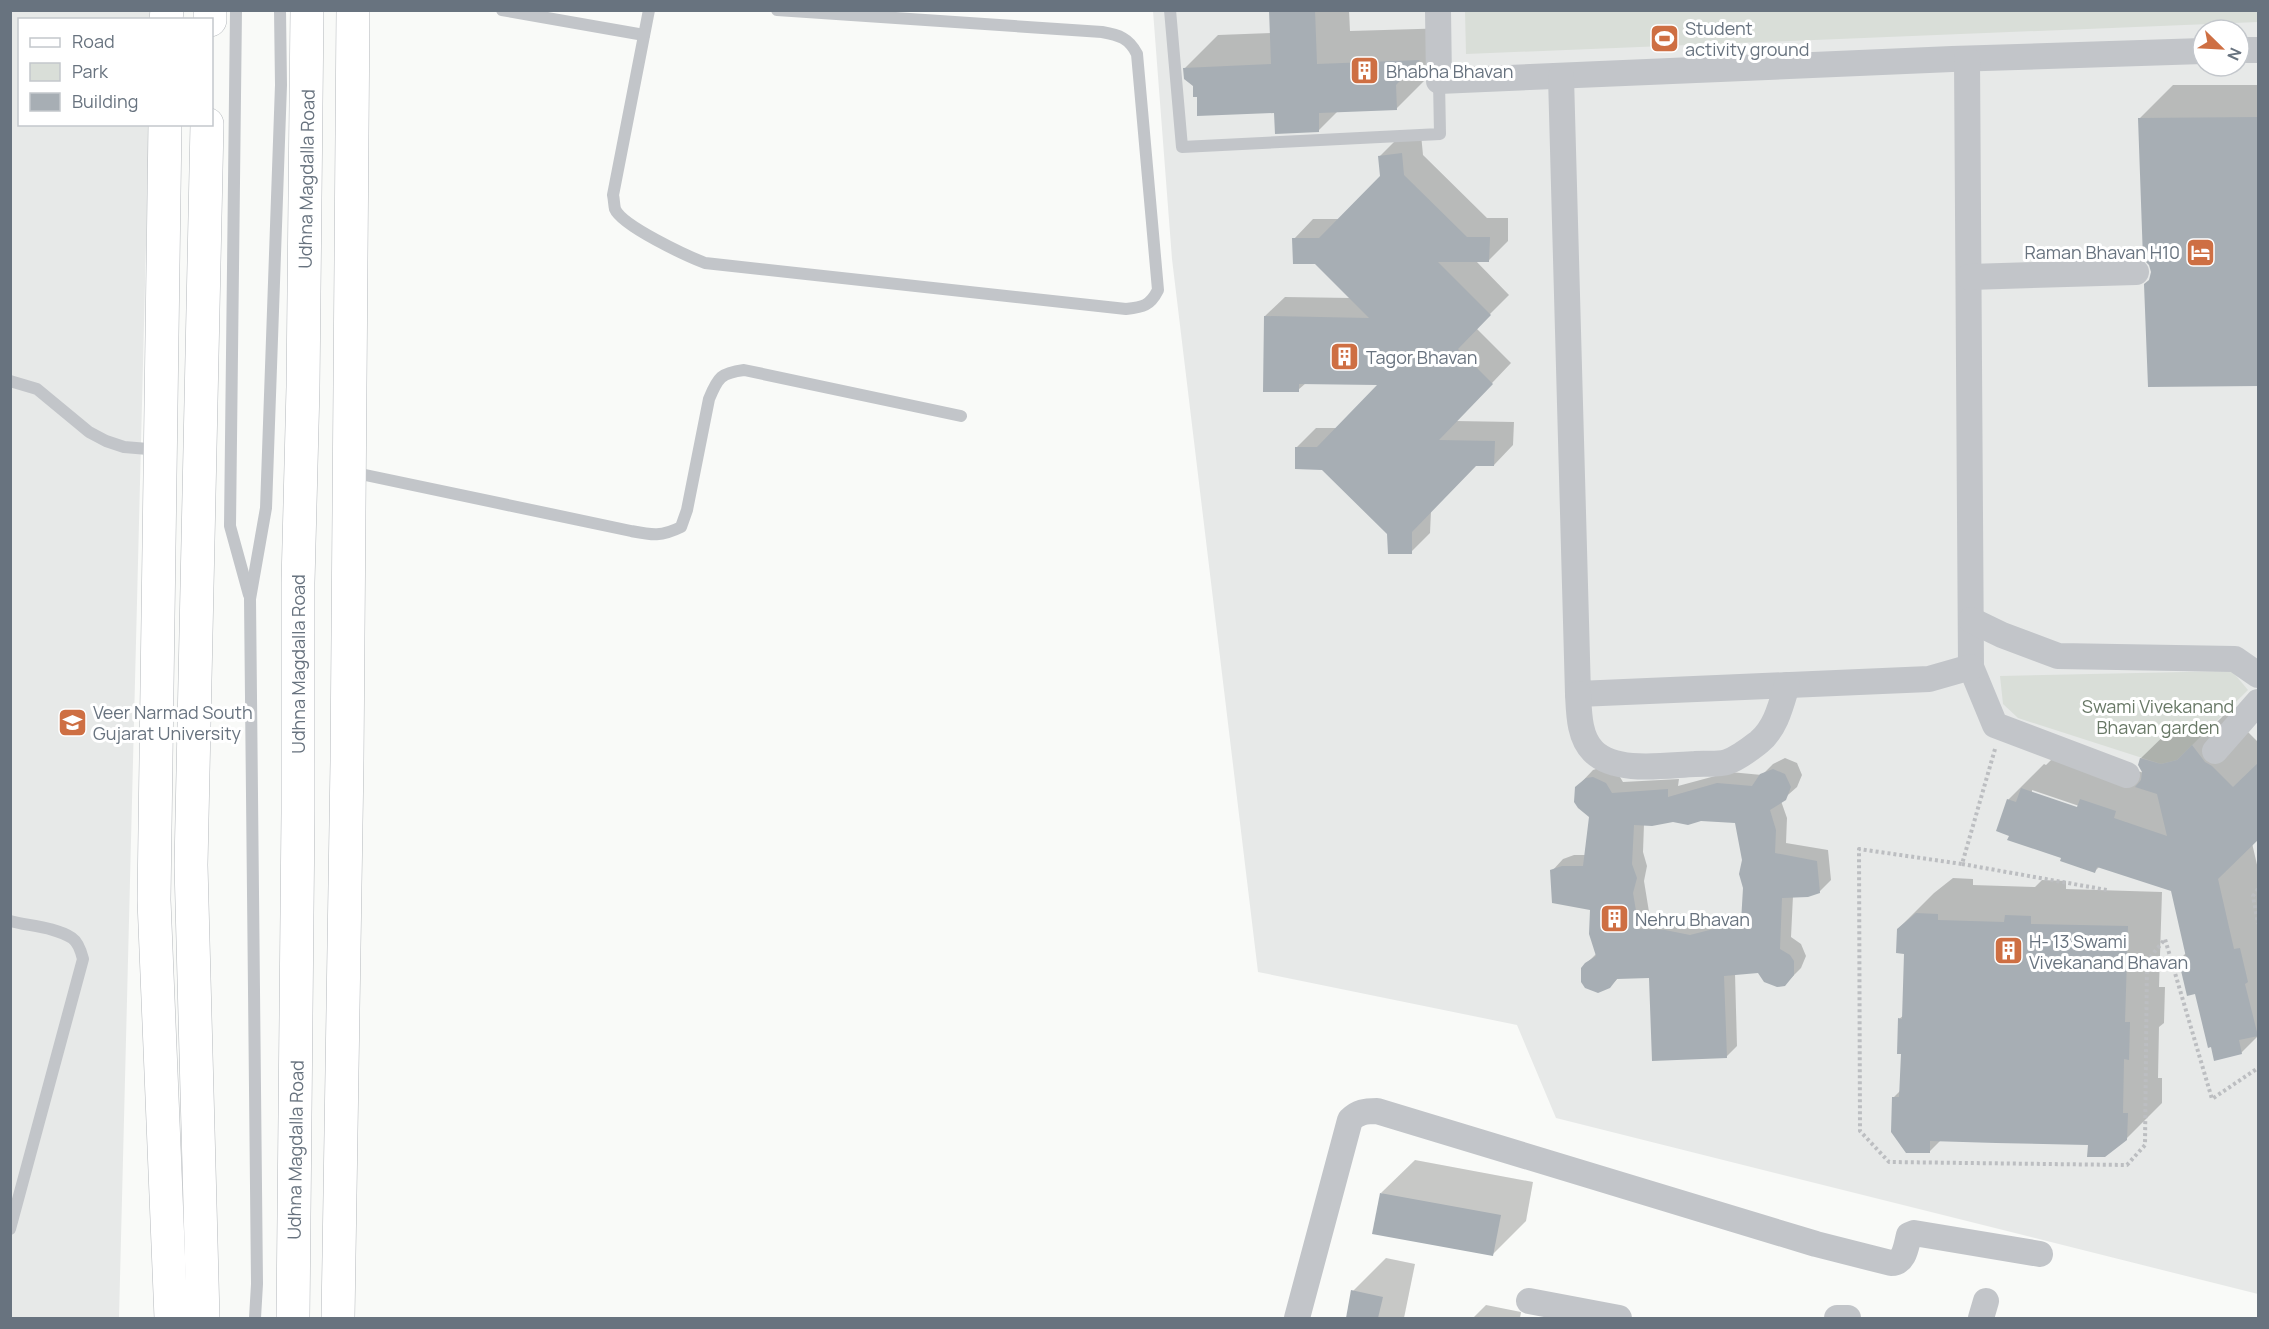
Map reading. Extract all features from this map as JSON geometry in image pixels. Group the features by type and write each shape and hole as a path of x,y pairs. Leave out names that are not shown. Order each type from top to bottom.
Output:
{"main road":[{"name":"Udhna Magdalla Road","path":"293,1318 298,583 303,387 307,10"},
{"path":"338,1318 347,762 353,10"},
{"path":"165,126 154,900 171,1318"},
{"path":"203,1318 191,865 207,126"},
{"path":"298,720 347,762"}],"street":[{"path":"1438,10 1439,81 1967,58 2191,51"},
{"path":"1967,58 1971,667 1995,725 2127,775"},
{"path":"1561,77 1578,694 1585,738 1593,752 1613,763 1640,767 1726,762 1760,741 1778,715 1787,685"},
{"path":"1969,277 2136,272"},
{"path":"1971,620 2002,635 2058,656 2235,659 2259,675"},
{"path":"1578,694 1929,679 1971,667"},
{"path":"2215,751 2259,702"},
{"path":"1297,1318 1350,1120 1356,1114 1364,1111 1377,1111 1816,1244 1891,1263 1897,1263 1902,1259 1909,1235 1914,1233 2040,1254"},
{"path":"1529,1301 1619,1318"},
{"path":"1837,1318 1848,1318"}],"lane":[{"path":"236,10 230,526 250,599"},
{"path":"255,1318 257,1261 250,599 266,508 280,86 280,10"},
{"path":"502,10 644,35"},
{"path":"649,10 613,195 615,210 626,222 688,257 705,263 1126,309 1140,308 1153,301 1158,290 1137,54 1132,42 1121,36 1102,32 777,10"},
{"path":"1170,10 1182,147 1440,134 1439,81"},
{"path":"350,471 631,531 667,534 681,527 687,510 709,399 716,382 727,372 744,370 962,416"},
{"path":"10,381 37,389 89,432 106,441 124,447 160,450"},
{"path":"10,921 59,932 74,939 81,950 82,959 10,1229"}],"path":[{"path":"1962,864 2002,727"},
{"path":"2107,890 1962,864 1859,849 1860,1131 1889,1162 2127,1166 2145,1145 2147,961 2165,939 2212,1099 2259,1068"},
{"path":"2259,889 2253,896 2259,924"}],"shaded area":[{"name":"Veer Narmad South Gujarat University","path":"10,11 152,11 152,18 18,18 18,126 149,126 119,1318 11,1318"},
{"path":"1153,11 2258,11 2258,1294 1556,1118 1517,1025 1258,972 1172,259"}],"green space":[{"name":"Student activity ground","path":"2258,10 2258,22 2251,22 2251,18 2191,18 2191,25 1466,54 1465,11"},
{"name":"Swami Vivekanand Bhavan garden","path":"2232,671 2248,690 2177,760 2161,764 2018,718 2003,704 2000,676"}],"building":[{"name":"Bhabha Bhavan","path":"1269,10 1315,10 1317,64 1420,60 1396,85 1397,110 1319,113 1319,132 1275,134 1274,113 1197,116 1197,97 1193,97 1193,86 1184,79 1183,68 1271,64"},
{"name":"Raman Bhavan H10","path":"2259,117 2259,386 2148,387 2144,284 2149,280 2151,272 2149,265 2143,259 2138,118"},
{"name":"Tagor Bhavan","path":"1402,153 1404,175 1467,237 1490,237 1489,262 1438,262 1491,315 1458,349 1493,384 1439,440 1495,441 1494,466 1476,466 1412,532 1412,554 1388,554 1387,534 1322,470 1295,469 1295,447 1317,447 1377,385 1299,384 1299,392 1263,392 1264,316 1369,318 1315,264 1293,264 1292,238 1319,238 1380,176 1378,156"},
{"path":"2192,745 2205,762 2233,787 2259,762 2259,839 2218,879 2234,949 2240,948 2248,982 2245,984 2258,1036 2239,1040 2242,1054 2214,1061 2211,1047 2208,1048 2195,994 2187,996 2178,958 2186,957 2171,891 2097,867 2095,873 2060,861 2061,858 2007,840 2009,836 1996,831 2007,799 2016,802 2021,788 2077,807 2080,799 2116,811 2114,818 2167,836 2157,794 2135,787 2141,780 2142,772 2138,765 2140,758 2161,764 2177,760"},
{"name":"Nehru Bhavan","path":"1773,769 1785,774 1791,787 1786,800 1770,810 1776,830 1775,853 1817,861 1820,893 1808,897 1782,898 1780,949 1790,955 1794,961 1794,975 1785,986 1777,987 1764,982 1758,973 1724,976 1727,1058 1652,1061 1649,978 1617,979 1610,988 1598,993 1585,988 1581,982 1581,968 1596,956 1589,934 1590,910 1552,903 1550,870 1562,866 1583,866 1589,817 1574,802 1575,787 1586,778 1593,777 1606,783 1612,793 1668,789 1668,797 1717,783 1752,786 1760,774","holes":["1701,821 1735,823 1742,860 1739,874 1743,888 1741,922 1690,935 1665,930 1639,929 1633,893 1637,878 1632,864 1634,825 1652,826 1673,822 1688,825"]},
{"name":"H- 13 Swami Vivekanand Bhavan","path":"1916,913 1938,914 1938,920 2004,922 2005,915 2031,916 2031,924 2128,926 2125,1022 2130,1022 2129,1060 2124,1059 2123,1113 2128,1113 2127,1140 2105,1157 2087,1157 2088,1145 1930,1141 1930,1153 1906,1153 1891,1132 1892,1097 1899,1097 1901,1054 1897,1054 1898,1018 1902,1019 1904,954 1896,953 1897,929"},
{"path":"1380,1193 1501,1215 1493,1256 1372,1234"},
{"path":"1351,1290 1383,1297 1378,1318 1346,1318"}],"place":[{"name":"Student activity ground","path":"1664,38"},
{"name":"Bhabha Bhavan","path":"1365,71"},
{"name":"Raman Bhavan H10","path":"2201,252"},
{"name":"Tagor Bhavan","path":"1345,357"},
{"name":"Veer Narmad South Gujarat University","path":"72,722"},
{"name":"Nehru Bhavan","path":"1614,919"},
{"name":"H- 13 Swami Vivekanand Bhavan","path":"2008,951"}]}
